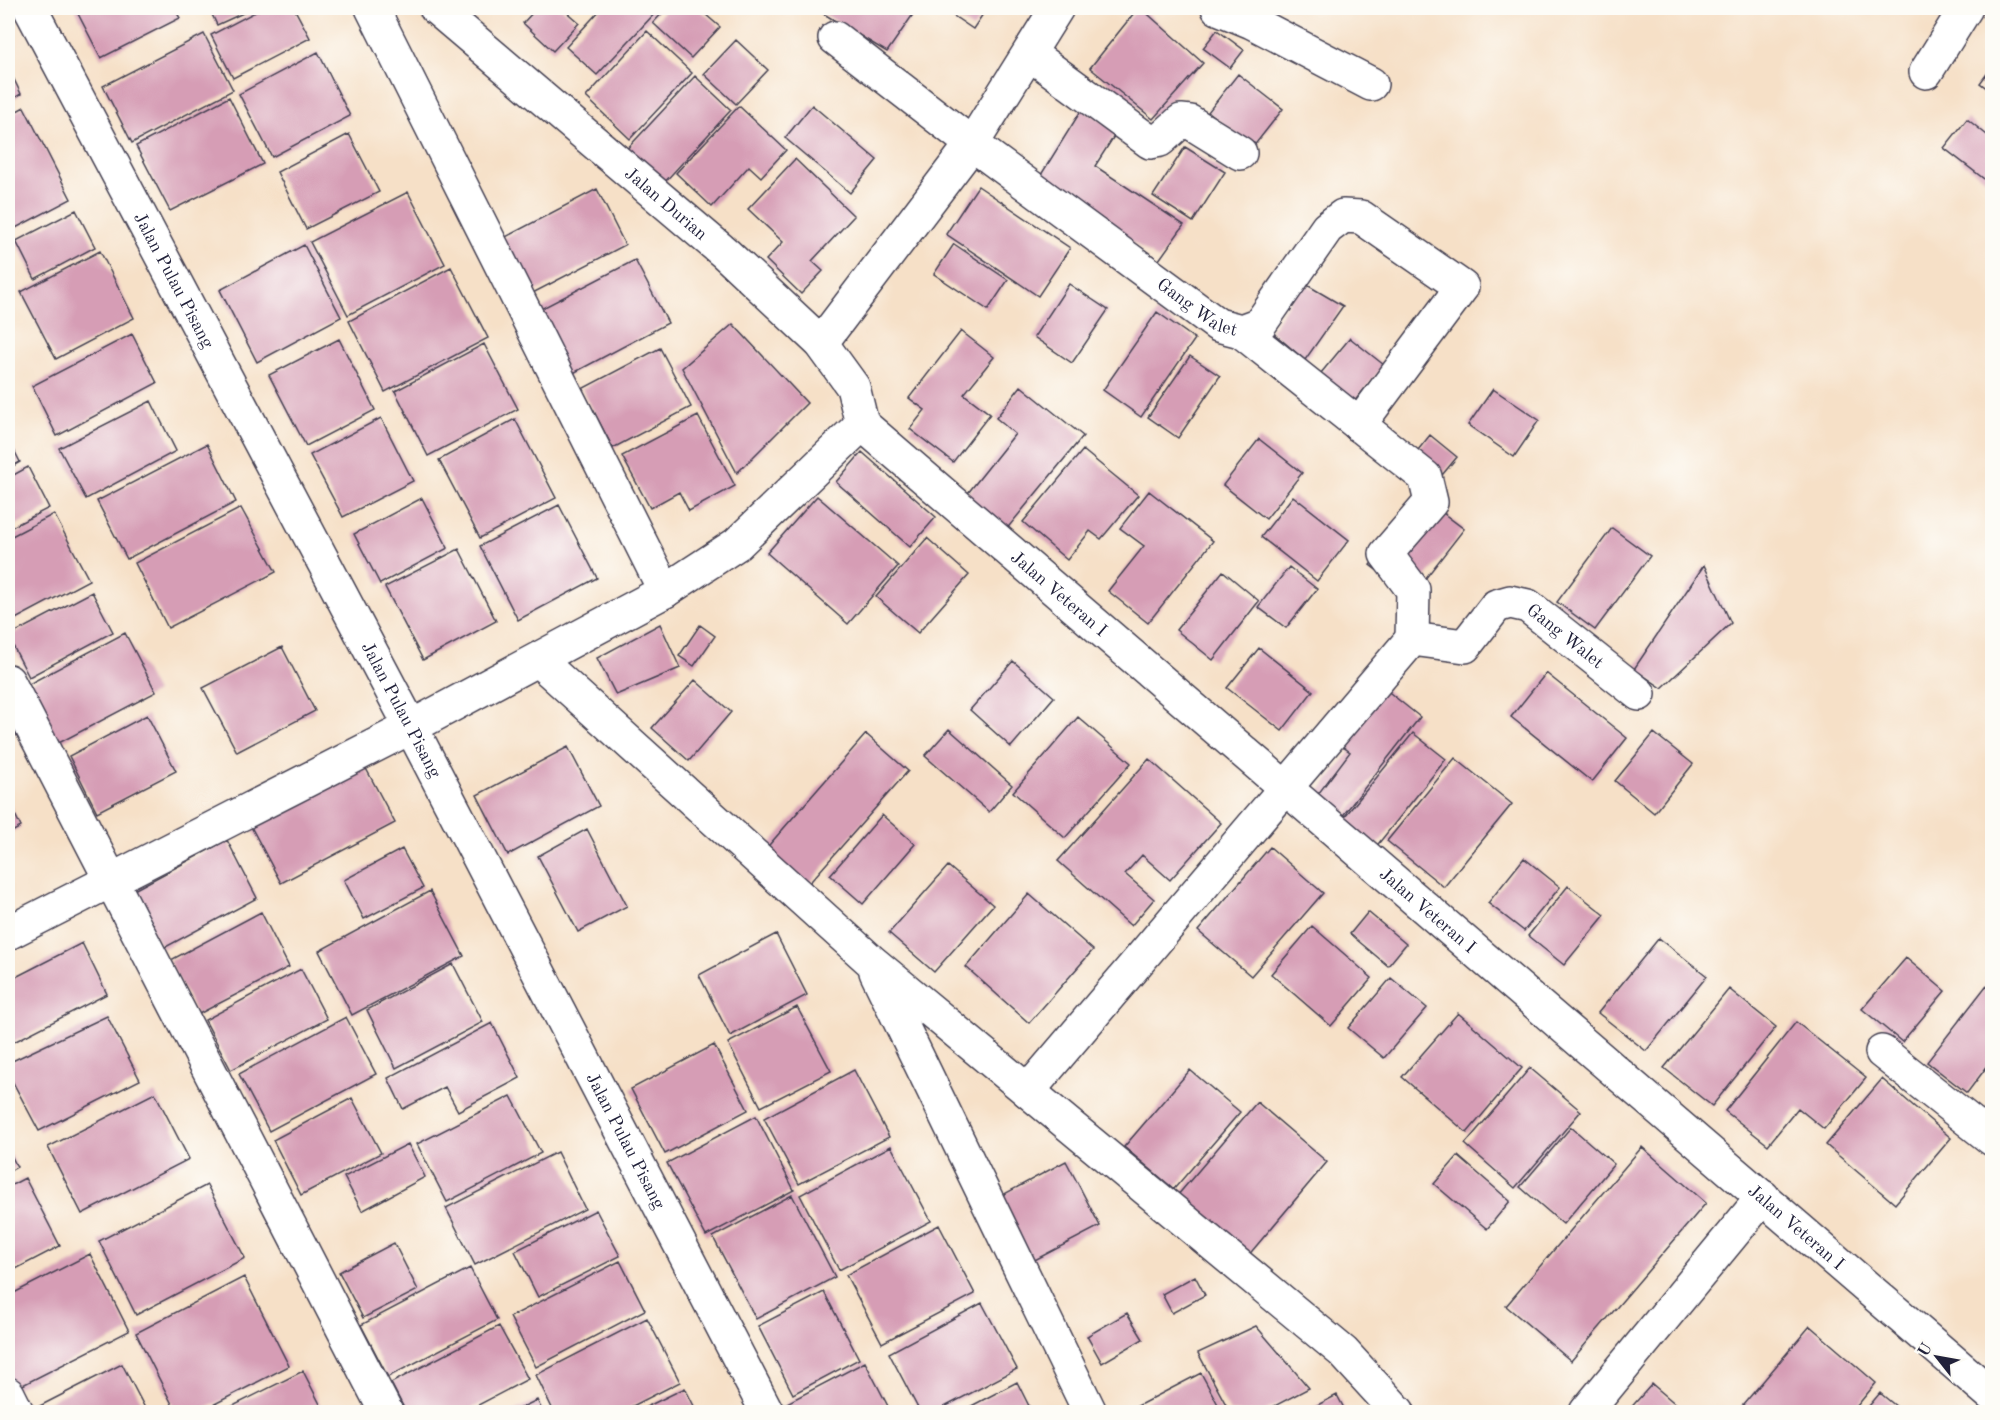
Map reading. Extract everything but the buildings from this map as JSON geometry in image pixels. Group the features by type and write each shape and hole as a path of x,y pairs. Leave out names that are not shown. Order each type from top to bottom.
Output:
{"street":[{"name":"Jalan Pulau Pisang","path":"30,8 411,727 767,1413"},
{"path":"372,8 665,591"},
{"name":"Jalan Durian","path":"436,8 726,254 821,343 853,387 862,424"},
{"path":"821,343 972,144 1057,8"},
{"path":"1218,8 1252,22 1371,84"},
{"path":"1926,72 1966,8"},
{"name":"Gang Walet","path":"835,38 972,144 1218,325 1241,331 1260,324 1327,228 1343,216 1360,217 1462,287 1359,425"},
{"path":"1030,54 1150,142 1160,140 1181,121 1190,122 1240,153"},
{"path":"1028,1091 1412,639 1413,590 1386,554 1431,502 1425,477 1241,331"},
{"path":"8,933 411,727 665,591 737,544 862,424"},
{"name":"Jalan Veteran I","path":"862,424 1992,1395"},
{"name":"Gang Walet","path":"1412,639 1465,645 1496,606 1510,602 1528,606 1639,694"},
{"path":"538,660 871,961 1343,1352 1398,1413"},
{"path":"8,681 386,1413"},
{"path":"871,961 1090,1413"},
{"path":"1882,1052 1992,1139"},
{"path":"1586,1413 1763,1197"},
{"path":"8,1394 17,1413"}]}
